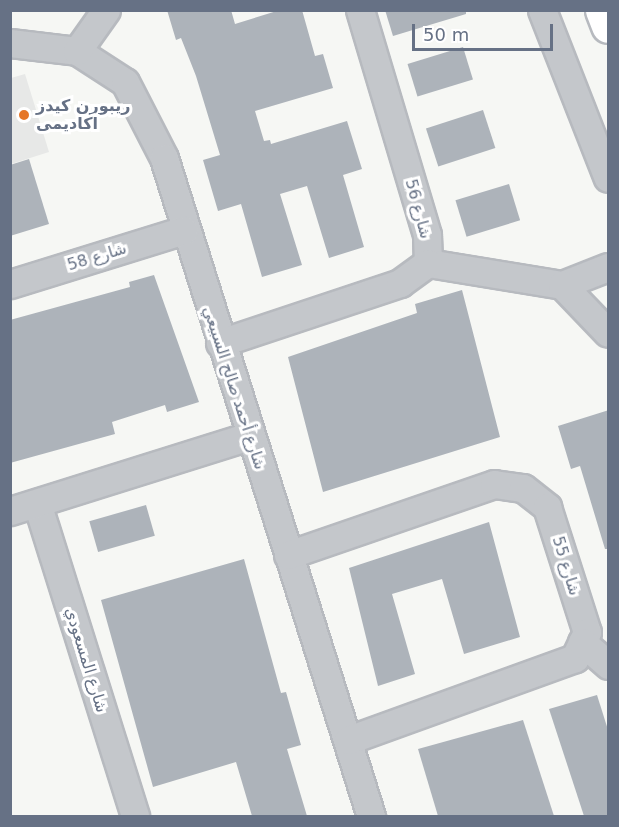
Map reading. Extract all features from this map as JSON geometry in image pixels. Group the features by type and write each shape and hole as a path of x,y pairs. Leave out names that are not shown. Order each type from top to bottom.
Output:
{"main road":[{"path":"602,10 609,26"}],"street":[{"path":"77,51 106,10"},
{"name":"شارع 56","path":"220,343 400,284 428,263 427,235 360,10"},
{"path":"542,10 609,178"},
{"name":"شارع أحمد صالح السبيعي","path":"10,43 77,51 126,82 164,158 184,230 371,816"},
{"name":"شارع 58","path":"10,284 184,230"},
{"path":"428,263 562,285 609,267"},
{"path":"562,285 609,333"},
{"path":"10,511 250,436"},
{"name":"شارع 55","path":"288,555 494,484 523,488 547,507 587,632 582,642"},
{"name":"شارع المسعودي","path":"37,503 135,816"},
{"path":"348,740 550,670 575,658 582,642 609,665"}],"shaded area":[{"name":"ريبورن كيدز اكاديمى","path":"25,74 49,152 11,164 11,78"}],"building":[{"path":"167,10 231,10 235,24 280,10 302,10 315,56 323,54 333,88 255,111 264,141 270,140 271,144 347,121 362,169 343,175 364,247 329,258 307,186 280,194 302,265 262,277 241,204 218,211 203,160 220,155 196,76 181,38 176,40"},
{"path":"385,10 466,10 466,14 393,36"},
{"path":"463,47 473,80 417,96 408,64"},
{"path":"483,110 495,148 438,167 426,129"},
{"path":"29,159 49,224 10,236 10,165"},
{"path":"509,184 520,220 467,237 455,200"},
{"path":"154,275 199,402 167,412 165,405 112,422 115,434 10,463 10,320 130,287 129,282"},
{"path":"462,290 500,437 323,492 288,357 417,313 415,304"},
{"path":"609,410 609,549 605,549 580,466 571,469 558,426"},
{"path":"146,505 155,536 98,552 89,521"},
{"path":"489,522 520,637 464,654 442,579 392,594 415,674 378,686 349,568"},
{"path":"244,559 281,693 286,692 301,745 287,749 307,816 252,816 236,762 153,787 101,600"},
{"path":"597,695 609,733 609,816 584,816 549,709"},
{"path":"523,720 554,816 438,816 418,749"}],"place":[{"name":"ريبورن كيدز اكاديمى","path":"24,115"}]}
